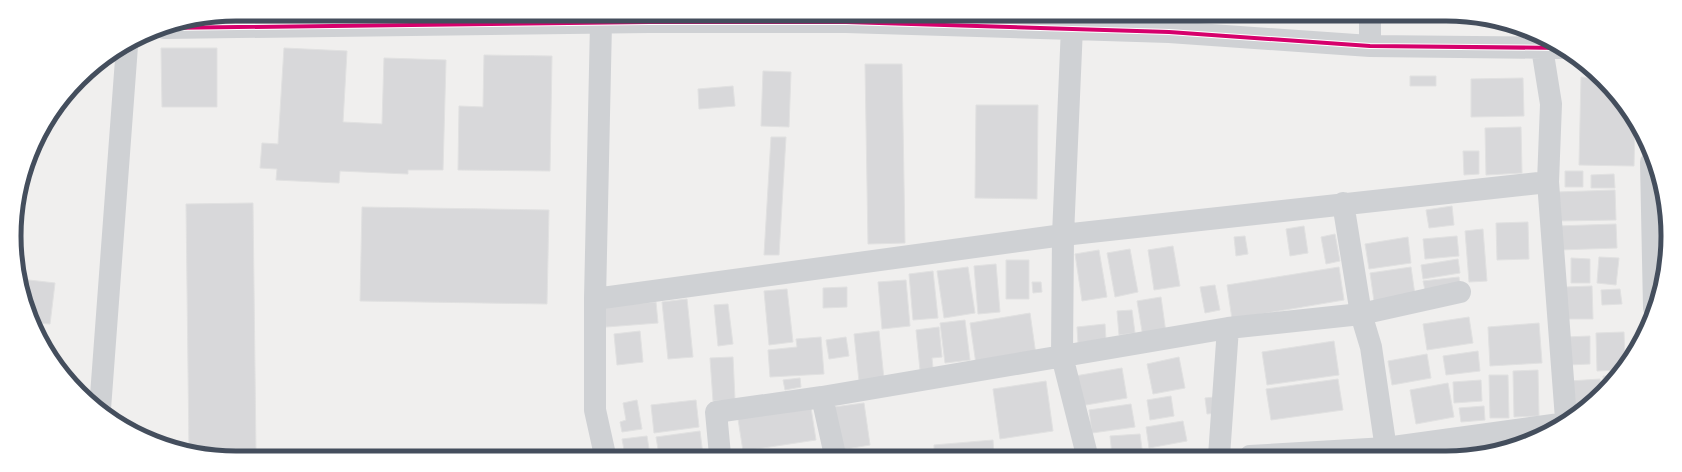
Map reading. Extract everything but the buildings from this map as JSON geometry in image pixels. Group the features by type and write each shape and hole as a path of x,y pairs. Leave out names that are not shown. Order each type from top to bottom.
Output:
{"street":[{"path":"181,28 601,23 625,21"},
{"path":"896,21 1072,28 1169,24 1370,46 1550,48"},
{"path":"1370,21 1370,46"},
{"path":"601,23 595,299 595,410 604,451"},
{"path":"1072,28 1064,235 1062,356 1086,451"},
{"path":"1552,49 1548,182 1566,415"},
{"path":"100,403 127,51"},
{"path":"1651,171 1654,293"},
{"path":"595,299 1064,235 1343,203 1548,182"},
{"path":"1343,203 1361,314 1372,347 1386,451"},
{"path":"720,451 716,412 822,397 1228,328 1361,314 1460,292"},
{"path":"1219,451 1228,328"},
{"path":"822,397 834,451"},
{"path":"1392,451 1546,426"}],"cycle path":[{"path":"181,28 649,22 846,22 1169,32 1370,46 1550,48"}]}
